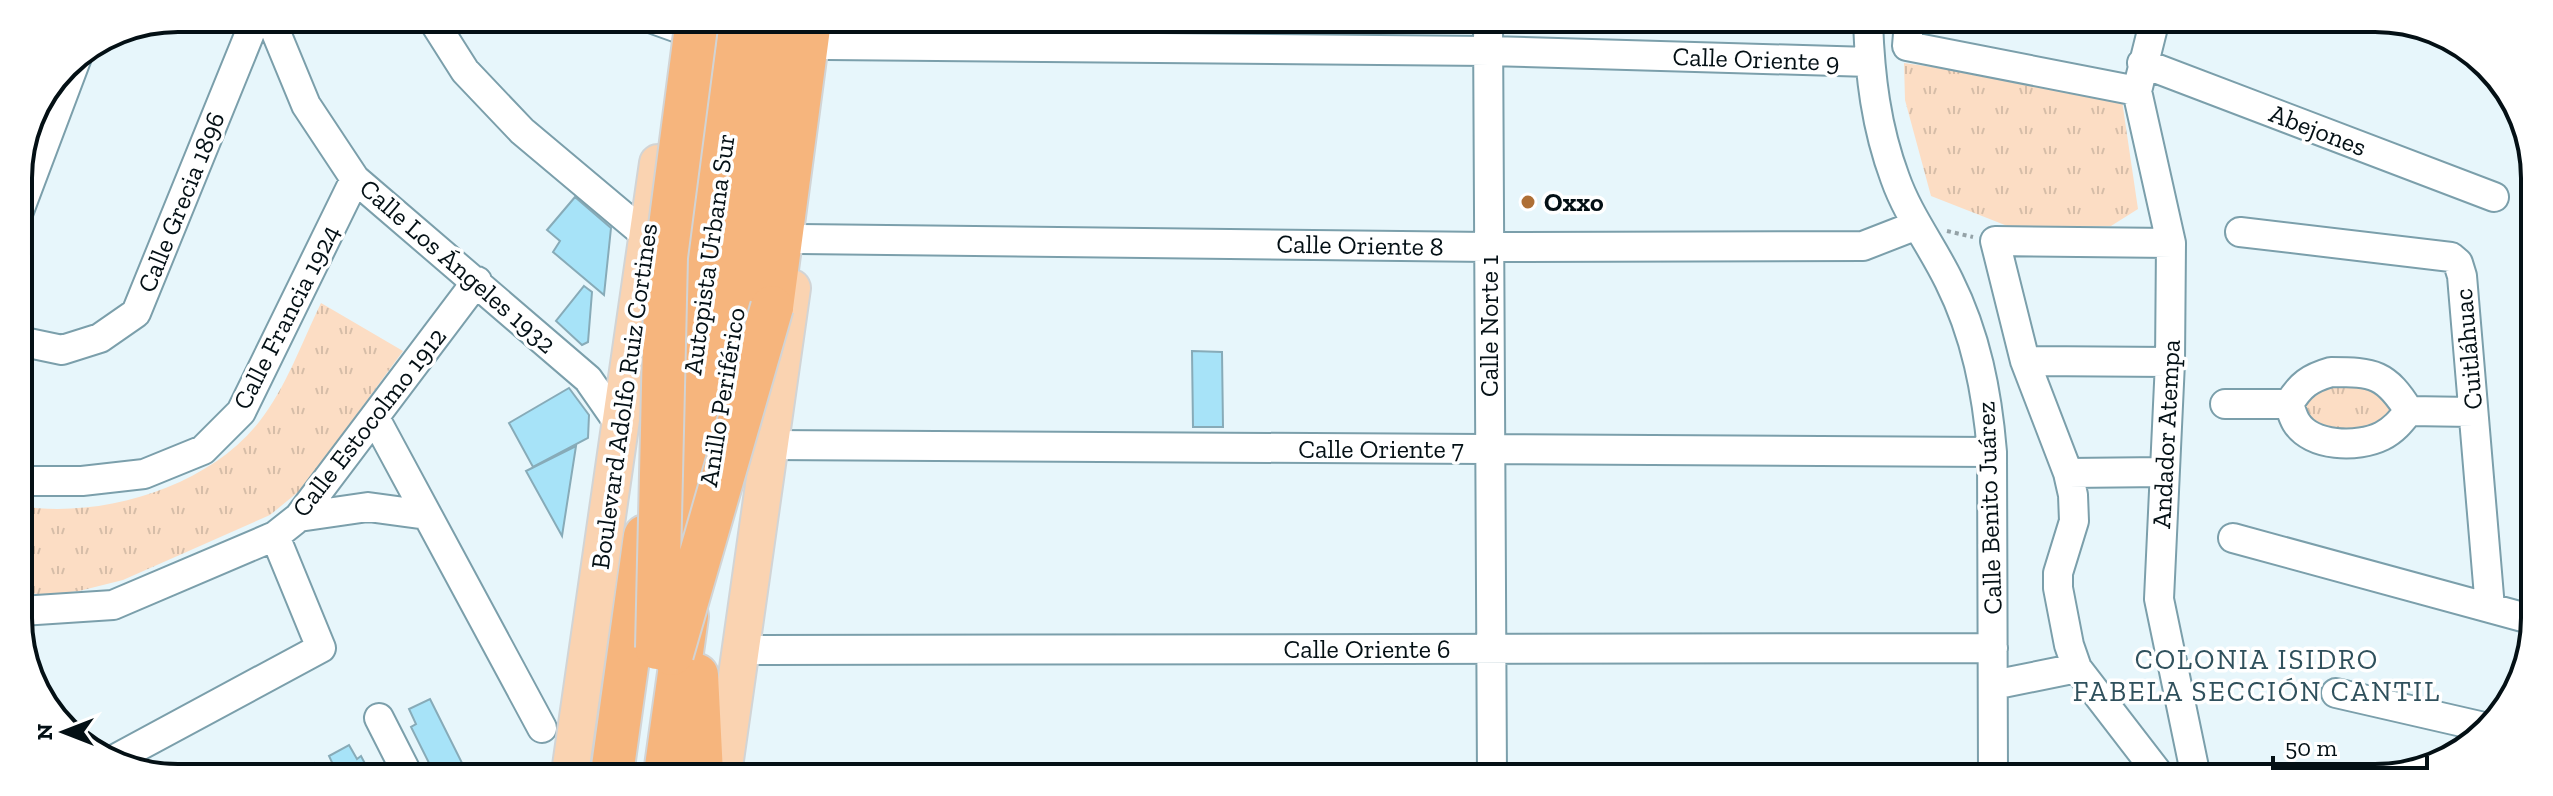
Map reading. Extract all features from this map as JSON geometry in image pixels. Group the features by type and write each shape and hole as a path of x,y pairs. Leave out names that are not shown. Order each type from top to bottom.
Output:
{"highway":[{"path":"663,655 666,257 685,32"},
{"path":"613,764 695,171 687,32"},
{"name":"Autopista Urbana Sur","path":"654,764 663,655 739,32"},
{"name":"Autopista Urbana Sur","path":"640,764 663,655 759,32"},
{"name":"Anillo Periférico","path":"666,764 778,32"},
{"path":"663,655 772,307 822,32"},
{"path":"689,608 699,688 702,764"}],"main road":[{"name":"Boulevard Adolfo Ruiz Cortines","path":"571,764 647,236 684,32"},
{"path":"724,764 800,239 823,32"}],"street":[{"name":"Calle Grecia 1896","path":"32,344 62,350 100,338 136,313 250,32"},
{"name":"Calle Los Ángeles 1932","path":"276,32 306,105 355,179 588,379 620,425"},
{"path":"440,32 465,71 522,131 647,236"},
{"name":"Calle Oriente 9","path":"939,32 1870,62"},
{"name":"Calle Norte 1","path":"1488,32 1492,764"},
{"name":"Calle Benito Juárez","path":"1868,32 1879,126 1895,180 1950,282 1979,357 1988,409 1992,452 1993,764"},
{"path":"1908,34 2137,91 2151,32"},
{"name":"Abejones","path":"2142,63 2494,197"},
{"path":"32,176 67,84"},
{"name":"Andador Atempa","path":"2137,91 2171,243 2170,362 2159,599 2193,764"},
{"name":"Calle Francia 1924","path":"32,481 82,481 144,474 203,450 241,412 355,179"},
{"name":"Calle Oriente 8","path":"800,239 1488,247 1863,246 1917,225"},
{"name":"Cuitláhuac","path":"2240,232 2451,257 2458,263 2462,276 2490,608"},
{"path":"2151,764 2077,668 2069,645 2058,573 2074,521 2073,495 2068,473 2025,361 1995,241 2171,243"},
{"name":"Calle Estocolmo 1912","path":"32,610 113,605 275,536 299,517 477,281"},
{"path":"588,379 629,354"},
{"path":"2025,361 2170,362"},
{"path":"2289,404 2299,388 2314,377 2331,372 2364,372 2381,377 2396,389 2409,411"},
{"path":"2225,404 2289,404"},
{"path":"2289,404 2295,422 2307,434 2323,441 2341,443 2382,436 2397,426 2409,411"},
{"path":"2409,411 2473,412"},
{"path":"375,418 542,728"},
{"name":"Calle Oriente 7","path":"770,445 1992,452"},
{"path":"2068,473 2164,472"},
{"path":"299,517 368,507 427,515"},
{"path":"125,754 321,648 275,536"},
{"path":"2233,538 2521,617"},
{"name":"Calle Oriente 6","path":"741,650 1993,648"},
{"path":"1993,685 2077,668"},
{"path":"2336,693 2474,725"},
{"path":"379,718 402,764"}],"path":[{"path":"1917,225 1995,241"}],"green space":[{"path":"1904,63 2121,94 2138,209 2111,226 2010,227 1931,196 1905,100"},
{"path":"321,303 403,351 303,488 270,515 123,580 79,591 32,593 32,507 84,508 117,503 182,481 211,465 237,445 269,409"},
{"path":"2330,382 2371,385 2394,412 2384,426 2339,437 2302,421 2300,399"}],"building":[{"path":"575,197 611,228 604,295 553,252 560,241 547,230"},
{"path":"584,286 592,292 588,342 582,345 556,321"},
{"path":"1192,351 1222,352 1223,427 1193,427"},
{"path":"569,388 589,415 588,438 533,467 509,423"},
{"path":"576,446 562,536 526,471"},
{"path":"430,699 462,764 430,764 411,727 416,724 409,709"},
{"path":"349,745 357,759 361,756 365,764 333,764 329,756"}],"place":[{"name":"Oxxo","path":"1528,202"}],"district":[{"name":"COLONIA ISIDRO FABELA SECCIÓN CANTIL","path":"2257,675"}]}
